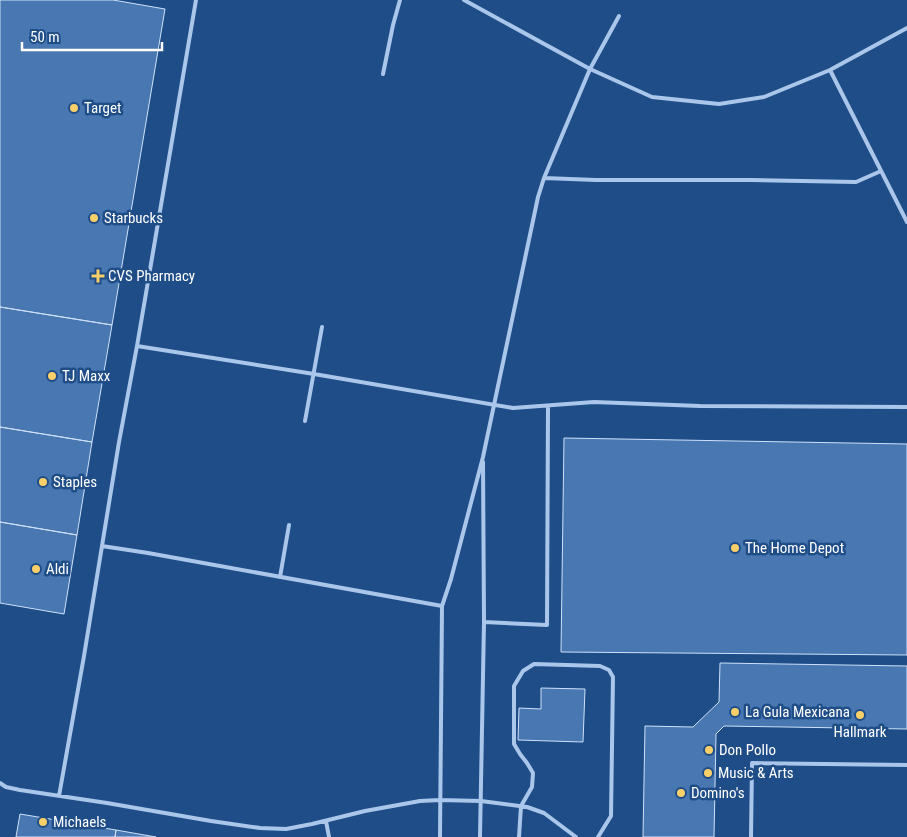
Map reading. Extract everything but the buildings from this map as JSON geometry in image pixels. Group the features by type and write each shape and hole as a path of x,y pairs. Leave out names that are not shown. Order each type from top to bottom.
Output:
{"lane":[{"path":"59,796 119,442 138,346 196,0"},
{"path":"383,74 400,0"},
{"path":"464,0 590,69 652,97 719,104 764,97 830,70 907,28"},
{"path":"440,837 442,606 451,579 483,456 538,197 544,178 590,69 619,16"},
{"path":"830,70 907,222"},
{"path":"544,178 856,182 881,171"},
{"path":"306,421 322,327"},
{"path":"138,346 513,408 594,402 700,406 907,407"},
{"path":"484,622 547,624 548,406"},
{"path":"480,837 484,622 483,456"},
{"path":"280,577 289,524"},
{"path":"102,546 442,606"},
{"path":"520,837 521,806 532,787 533,773 514,744 514,686 523,671 534,664 600,666 609,670 613,676 611,816 598,837"},
{"path":"751,837 752,763 907,765"},
{"path":"0,783 6,787 20,790 211,821 260,828 286,829 326,821 365,810 420,801 481,801 527,807 544,813 576,837"},
{"path":"326,821 329,837"}],"place":[{"name":"Target","path":"74,108"},
{"name":"Starbucks","path":"94,218"},
{"name":"CVS Pharmacy","path":"98,276"},
{"name":"TJ Maxx","path":"52,376"},
{"name":"Staples","path":"43,482"},
{"name":"The Home Depot","path":"735,548"},
{"name":"Aldi","path":"36,569"},
{"name":"La Gula Mexicana","path":"735,712"},
{"name":"Hallmark","path":"860,715"},
{"name":"Don Pollo","path":"709,750"},
{"name":"Music & Arts","path":"708,773"},
{"name":"Domino's","path":"681,793"},
{"name":"Michaels","path":"43,822"}]}
